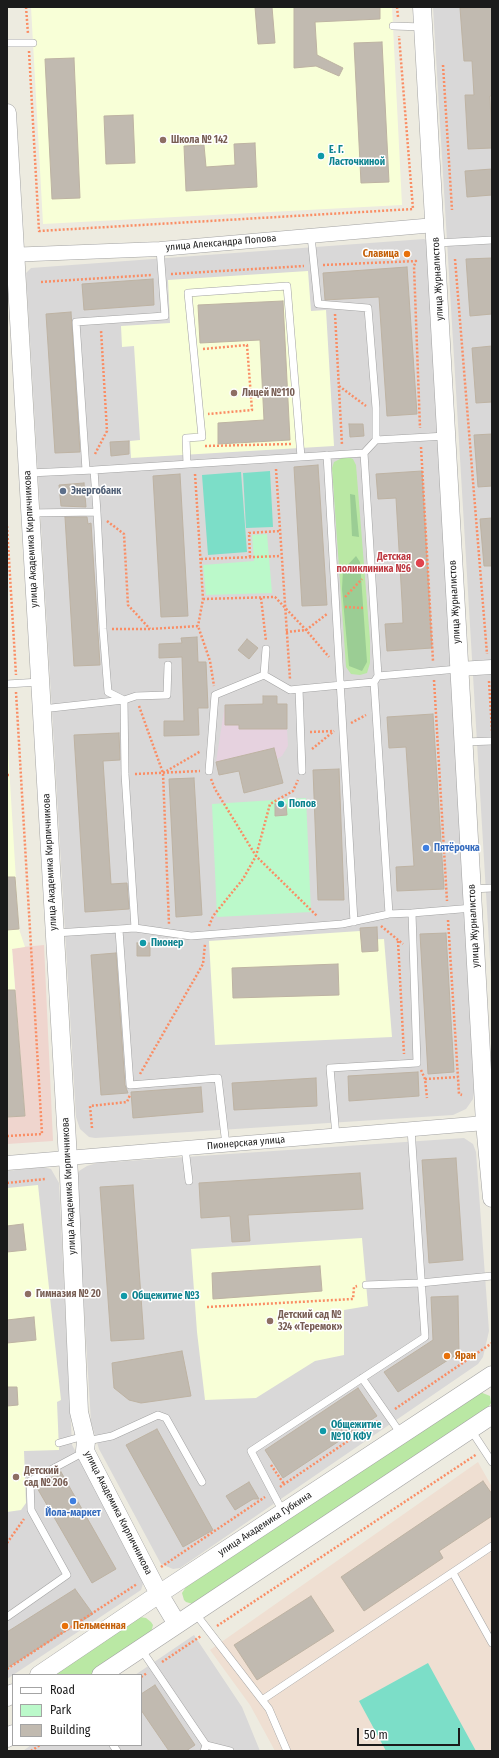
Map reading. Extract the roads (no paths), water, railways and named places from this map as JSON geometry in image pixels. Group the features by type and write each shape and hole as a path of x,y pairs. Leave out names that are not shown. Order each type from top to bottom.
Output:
{"street":[{"name":"улица Журналистов","path":"422,7 437,243 446,436 473,908 488,1099 485,1123 492,1198"},
{"name":"улица Академика Кирпичникова","path":"7,113 11,254 28,474 68,1158 79,1412 85,1443 158,1594 177,1624"},
{"name":"улица Александра Попова","path":"11,254 160,249 435,225"},
{"path":"459,669 490,667"},
{"name":"Пионерская улица","path":"7,1163 485,1123"},
{"name":"улица Академика Губкина","path":"41,1674 158,1594 492,1374"},
{"path":"102,1674 492,1415"}],"lane":[{"path":"396,26 423,27"},
{"path":"7,43 30,43"},
{"path":"28,474 364,453 376,440 376,408 368,308 318,304 311,236"},
{"path":"437,243 492,240"},
{"path":"124,700 108,692 97,512 90,470 76,322 165,316 160,249"},
{"path":"186,464 186,438 202,438 188,293 287,286 301,457"},
{"path":"376,440 446,436"},
{"path":"364,453 374,608 376,679 389,914"},
{"path":"327,455 342,685 354,922"},
{"path":"30,513 97,512"},
{"path":"264,675 266,649"},
{"path":"41,709 124,700 136,696 167,695 168,665"},
{"path":"264,675 290,690 342,685 376,679 459,669"},
{"path":"209,771 215,695 264,675"},
{"path":"7,684 40,682"},
{"path":"299,689 302,771"},
{"path":"124,700 125,774 135,928"},
{"path":"463,742 492,741"},
{"path":"472,889 492,888"},
{"path":"54,933 135,928 191,936 342,924 389,914 473,908"},
{"path":"336,1136 330,1068 417,1063 412,913"},
{"path":"342,924 342,932"},
{"path":"119,930 130,1085 218,1078 226,1145"},
{"path":"283,1512 250,1451 425,1337 420,1283 411,1129"},
{"path":"186,1148 189,1181"},
{"path":"366,1285 420,1283 492,1276"},
{"path":"362,1378 401,1434"},
{"path":"59,1443 85,1443 112,1436 158,1415 166,1418 202,1482"},
{"path":"471,1429 492,1462"},
{"path":"7,1617 67,1575 31,1510 30,1481 85,1443"},
{"path":"262,1700 453,1574 492,1546"},
{"path":"453,1574 492,1643"},
{"path":"195,1612 208,1632 269,1709 287,1751"},
{"path":"141,1648 205,1748 230,1751"}],"place":[{"name":"Школа № 142","path":"163,140"},
{"name":"Е. Г. Ласточкиной","path":"321,156"},
{"name":"Славица","path":"407,254"},
{"name":"Лицей №110","path":"234,393"},
{"name":"Энергобанк","path":"63,491"},
{"name":"Детская поликлиника №6","path":"420,563"},
{"name":"Попов","path":"281,804"},
{"name":"Пятёрочка","path":"426,848"},
{"name":"Пионер","path":"143,943"},
{"name":"Гимназия № 20","path":"28,1294"},
{"name":"Общежитие №3","path":"124,1296"},
{"name":"Детский сад № 324 «Теремок»","path":"270,1321"},
{"name":"Яран","path":"447,1356"},
{"name":"Общежитие №10 КФУ","path":"323,1431"},
{"name":"Детский сад № 206","path":"16,1477"},
{"name":"Йола-маркет","path":"73,1501"},
{"name":"Пельменная","path":"65,1626"}]}
